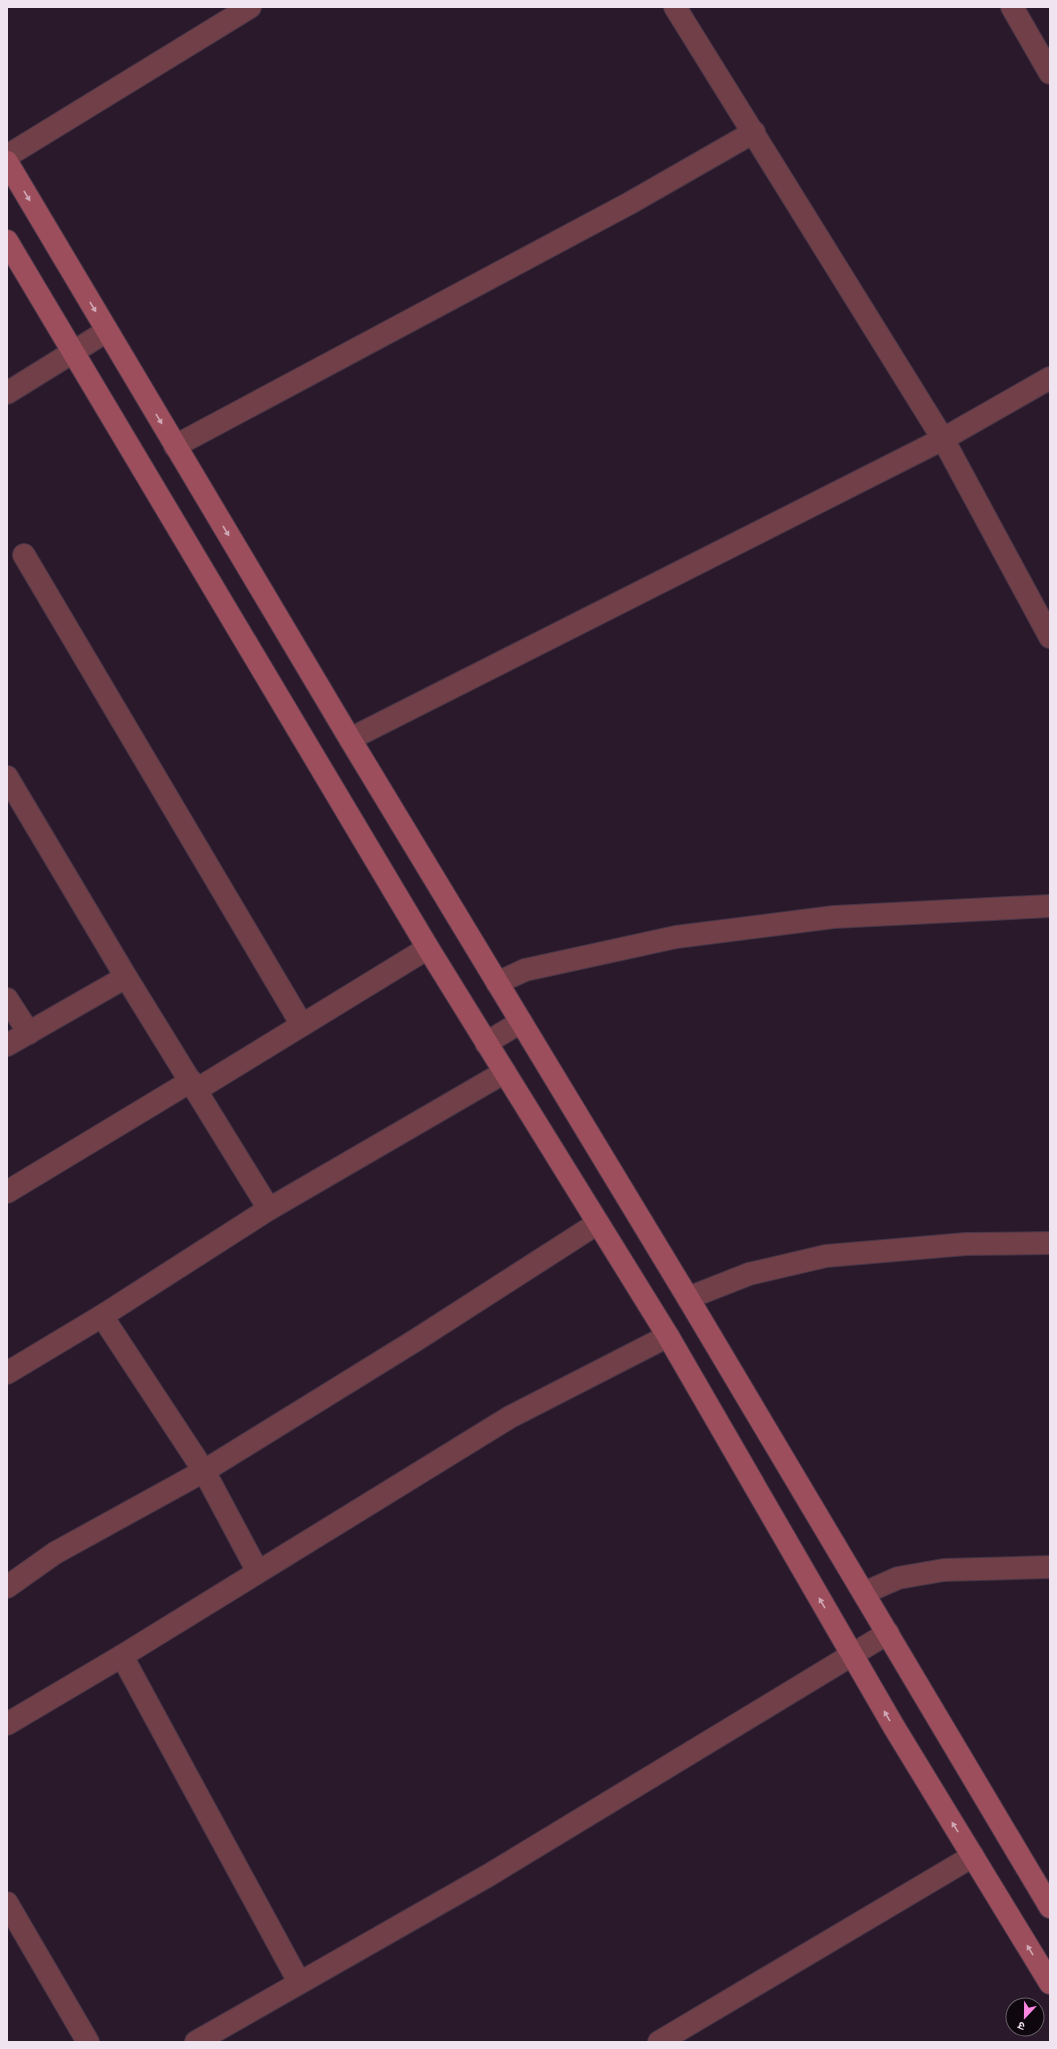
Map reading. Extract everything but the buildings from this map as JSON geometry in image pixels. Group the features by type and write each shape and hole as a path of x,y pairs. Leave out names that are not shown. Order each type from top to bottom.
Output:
{"street":[{"path":"7,156 250,7"},
{"path":"675,7 754,132 943,439 1050,637"},
{"path":"1012,7 1048,67"},
{"path":"175,446 630,203 754,132"},
{"path":"7,162 350,739 688,1298 1050,1907"},
{"path":"7,241 428,948 668,1336 894,1727 1050,1983"},
{"path":"7,393 107,331"},
{"path":"350,739 943,439 1050,378"},
{"path":"24,555 302,1025"},
{"path":"7,777 126,977 269,1208"},
{"path":"497,982 526,970 676,937 834,917 1050,906"},
{"path":"7,1192 302,1025 428,948"},
{"path":"7,1045 126,977"},
{"path":"7,999 29,1033"},
{"path":"486,1043 521,1022"},
{"path":"7,1373 102,1316 269,1208 505,1072"},
{"path":"7,1587 55,1553 204,1471 416,1340 598,1223"},
{"path":"688,1298 749,1274 826,1256 966,1244 1050,1243"},
{"path":"102,1316 204,1471 258,1572"},
{"path":"7,1724 122,1656 510,1417 668,1336"},
{"path":"864,1593 898,1578 944,1570 1050,1567"},
{"path":"196,2042 489,1875 888,1633"},
{"path":"122,1656 299,1982"},
{"path":"659,2042 973,1856"},
{"path":"7,1903 88,2042"}]}
